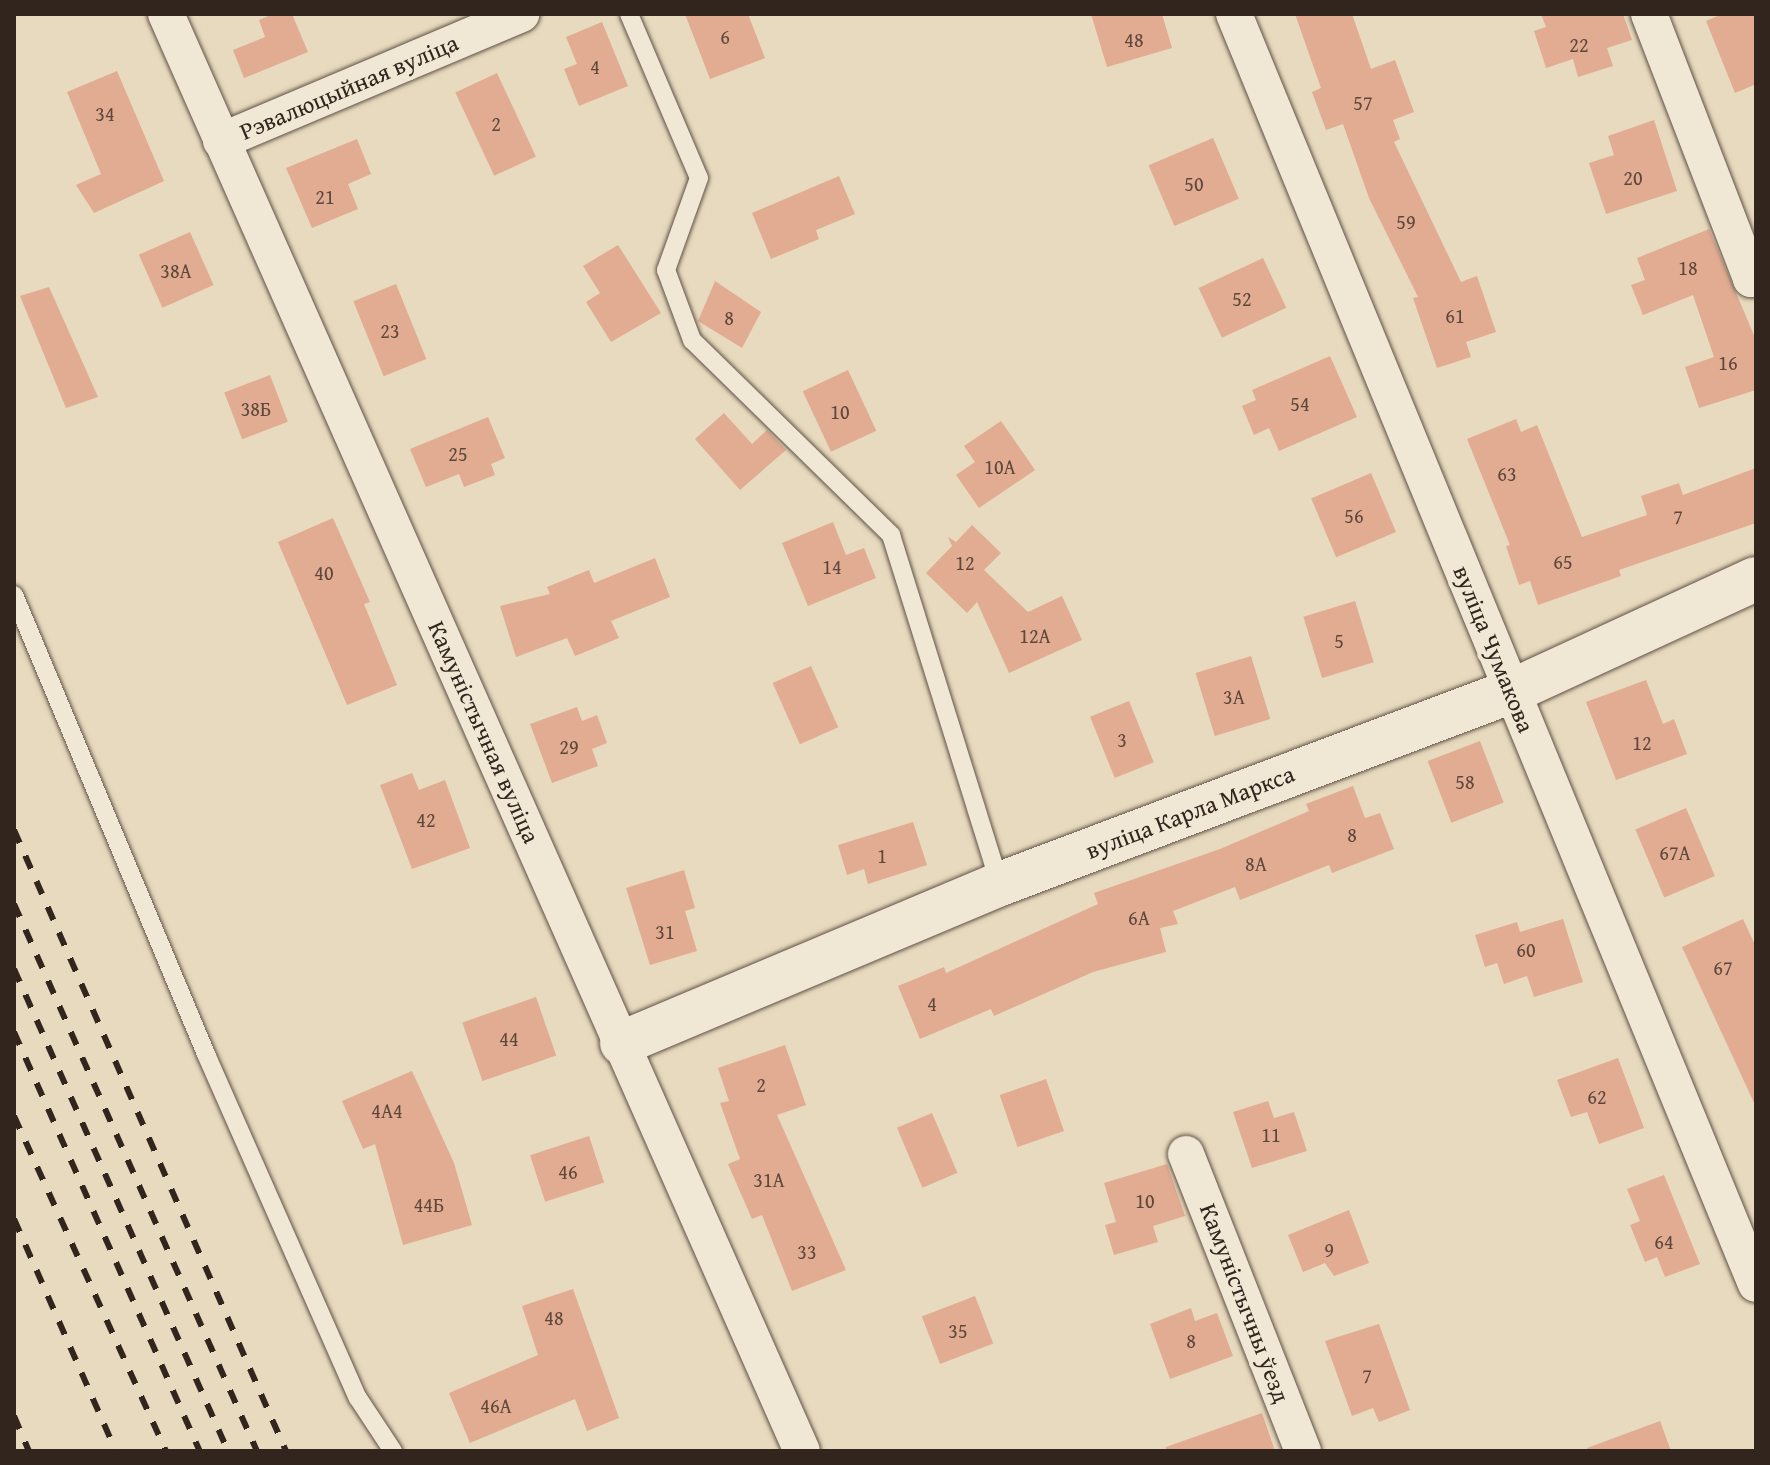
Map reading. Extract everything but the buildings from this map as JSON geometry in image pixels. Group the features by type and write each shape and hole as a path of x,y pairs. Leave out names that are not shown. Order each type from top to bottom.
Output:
{"street":[{"name":"Камуністычная вуліца","path":"166,14 802,1451"},
{"name":"Рэвалюцыйная вуліца","path":"221,141 521,14"},
{"name":"вуліца Чумакова","path":"1234,14 1756,1284"},
{"path":"1649,14 1751,279 1756,278"},
{"name":"вуліца Карла Маркса","path":"622,1043 1000,884 1512,691 1756,579"},
{"name":"Камуністычны ўезд","path":"1186,1154 1303,1451"}],"lane":[{"path":"629,14 699,178 666,270 692,340 891,535 1000,884"},
{"path":"14,595 358,1398 393,1451"}],"railway":[{"path":"14,830 286,1451"},
{"path":"14,904 257,1451"},
{"path":"14,969 228,1451"},
{"path":"14,1032 200,1451"},
{"path":"14,1116 166,1451"},
{"path":"14,1219 116,1451"},
{"path":"14,1416 29,1451"}]}
